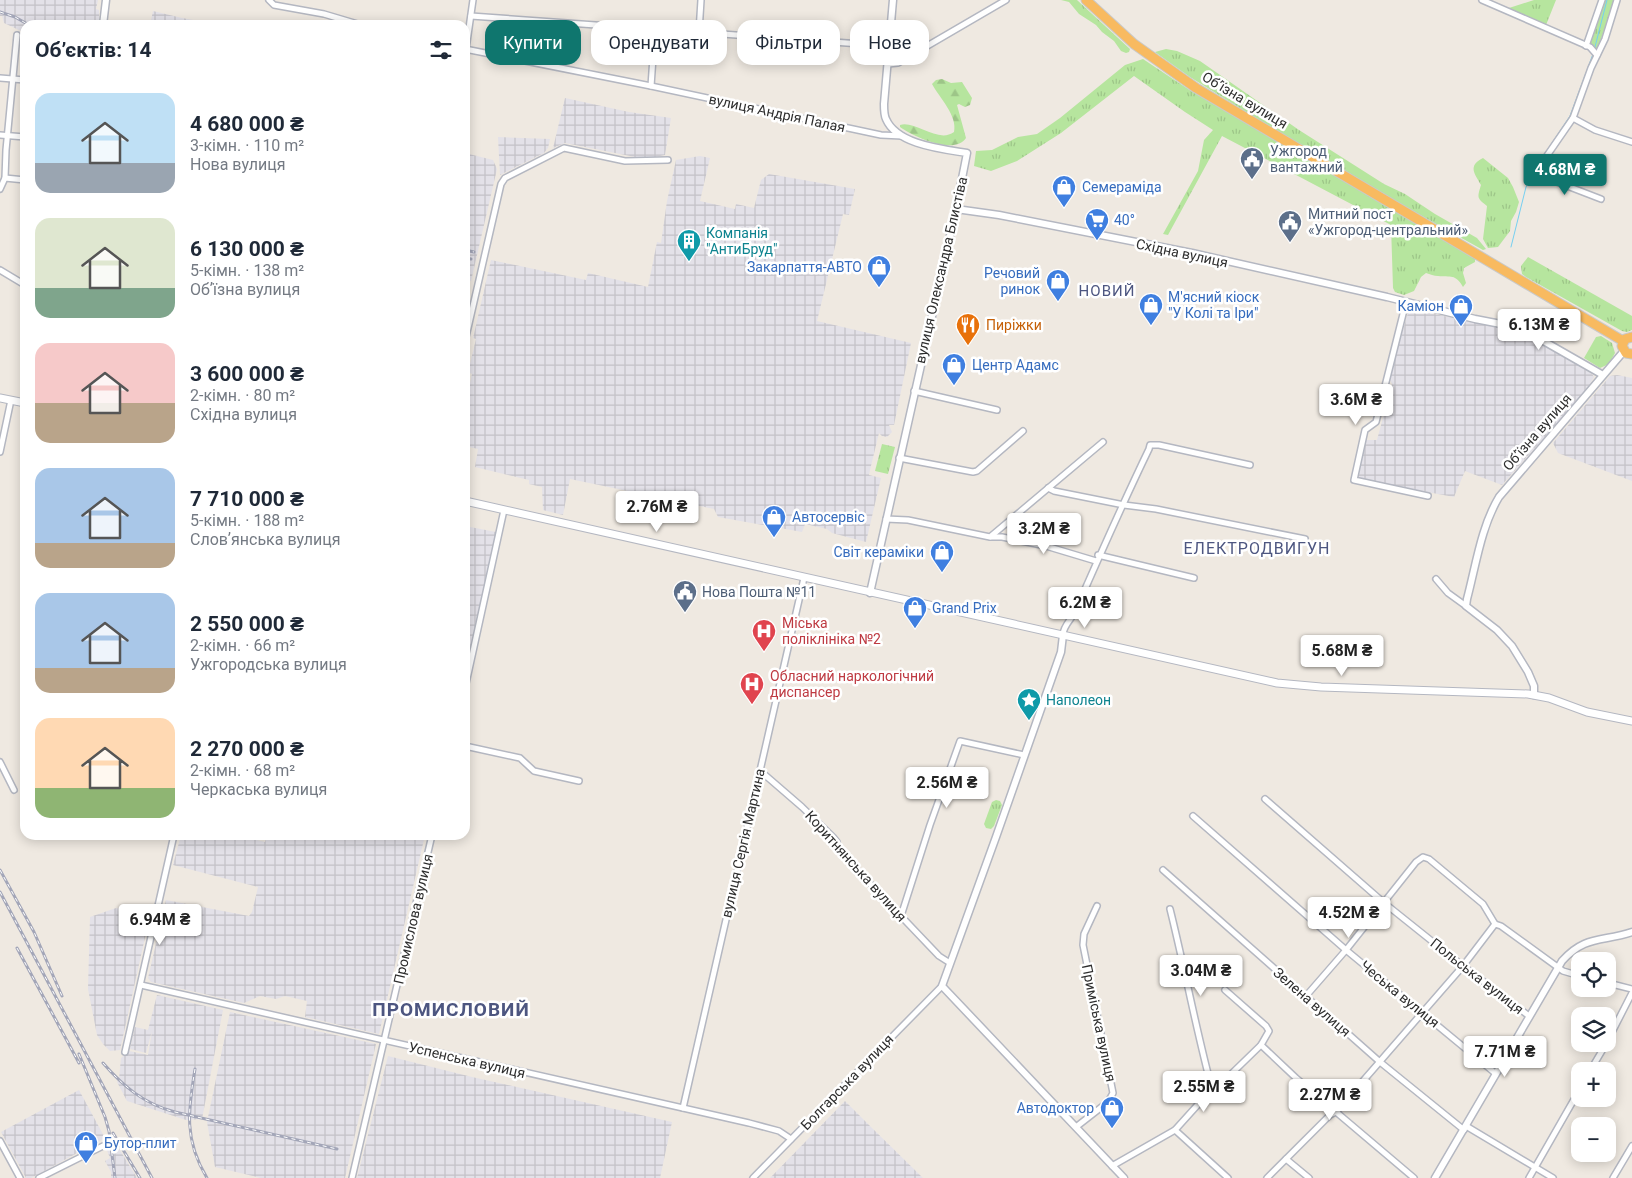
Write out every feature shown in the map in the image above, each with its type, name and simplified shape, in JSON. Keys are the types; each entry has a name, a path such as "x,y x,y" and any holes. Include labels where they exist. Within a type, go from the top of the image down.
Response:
{"highway":[{"name":"Обʼїзна вулиця","path":"1086,0 1134,44 1163,66 1623,341"},
{"path":"1628,352 1622,346 1623,341 1632,337"}],"main road":[{"path":"0,398 20,402"},
{"path":"470,502 1248,677 1294,685 1531,694 1587,712 1632,721"}],"street":[{"path":"104,20 106,0"},
{"path":"268,0 274,5 324,14 344,20"},
{"path":"470,22 474,0"},
{"path":"700,20 701,0"},
{"path":"886,0 894,0"},
{"name":"вулиця Олександра Блистіва","path":"892,20 894,0"},
{"path":"929,45 1006,0"},
{"path":"1482,0 1595,50 1597,55"},
{"path":"1586,46 1602,0"},
{"path":"1601,199 1536,174 1573,118 1605,39 1617,0"},
{"path":"471,16 591,24"},
{"path":"0,189 5,178 17,34"},
{"path":"727,34 850,43"},
{"name":"вулиця Андрія Палая","path":"470,50 651,86 881,136 903,136"},
{"path":"651,86 652,65"},
{"name":"вулиця Олександра Блистіва","path":"870,592 967,153 919,144 903,136 888,123 884,104 888,65"},
{"path":"0,78 20,80"},
{"path":"1573,118 1594,130 1632,142"},
{"path":"0,135 20,137"},
{"path":"470,320 505,178 564,148 626,161 668,160"},
{"path":"5,178 20,180"},
{"name":"Східна вулиця","path":"956,208 1192,254 1506,325 1533,335 1603,375"},
{"path":"0,270 20,282"},
{"path":"1406,302 1376,422 1365,430 1354,480 1428,496"},
{"name":"Обʼїзна вулиця","path":"1466,606 1484,532 1493,507 1506,488 1603,375 1628,352"},
{"path":"914,391 997,410"},
{"path":"0,452 11,400"},
{"path":"899,458 973,472 977,471 1023,431"},
{"path":"990,537 1102,442"},
{"path":"1124,1178 942,986 1062,648 1063,630 1074,615 1097,558 1150,445 1159,445 1250,465"},
{"path":"1048,488 1122,505 1165,511 1305,539"},
{"path":"470,665 504,510"},
{"path":"886,519 908,520 990,537 1002,537 1194,578"},
{"name":"вулиця Сергія Мартина","path":"683,1108 804,578"},
{"path":"1436,579 1448,593 1498,630 1512,646 1534,686 1531,694"},
{"path":"901,916 930,825 960,741 1024,756"},
{"path":"470,747 520,758 534,771 579,781"},
{"path":"0,762 14,790"},
{"name":"Коритнянська вулиця","path":"759,773 765,775 812,816 837,842 838,850 939,956 950,963"},
{"name":"Польська вулиця","path":"1265,799 1383,902 1529,1016"},
{"name":"Чеська вулиця","path":"1193,816 1346,950 1495,1073"},
{"path":"125,1052 173,840"},
{"name":"Промислова вулиця","path":"352,1178 431,840"},
{"path":"1306,996 1346,950 1416,862 1423,857 1426,857 1483,904 1495,924 1501,926 1557,967 1571,974"},
{"name":"Зелена вулиця","path":"1163,870 1380,1062 1465,1128 1553,1178"},
{"name":"Приміська вулиця","path":"1076,1127 1108,1102 1113,1093 1083,945 1084,934 1097,906"},
{"path":"1170,909 1212,1089"},
{"path":"1267,1178 1330,1115 1336,1112 1463,966 1495,924"},
{"path":"1435,1178 1557,967 1570,952 1583,944 1632,932"},
{"name":"Успенська вулиця","path":"140,985 683,1108 780,1131 791,1139"},
{"name":"Болгарська вулиця","path":"753,1178 942,986"},
{"path":"1616,986 1631,991 1616,1023"},
{"path":"1112,1166 1175,1130 1212,1089 1226,1079 1261,1044 1269,1031 1266,1026 1224,990"},
{"path":"1261,1044 1296,1078 1414,1178"},
{"path":"1529,1178 1571,1105"},
{"path":"1175,1130 1228,1178"},
{"path":"0,1141 20,1178"},
{"path":"39,1178 103,1146"},
{"path":"1613,1178 1632,1146"},
{"path":"1286,1159 1309,1178"}],"shaded area":[{"path":"0,0 98,0 96,9 99,10 99,20 20,20 20,31 4,23 2,16 0,16"},
{"path":"153,11 193,20 151,20"},
{"path":"565,98 629,112 671,118 665,155 645,159 565,143 553,148"},
{"path":"498,137 550,139 548,148 544,153 500,175"},
{"path":"470,154 493,160 497,169 471,281"},
{"path":"700,156 710,158 700,201 735,209 736,204 754,208 761,180 769,174 855,189 849,215 843,214 817,321 911,343 894,425 889,425 892,432 887,437 879,433 870,470 869,475 881,478 866,542 805,524 802,532 718,517 714,509 570,479 563,515 543,510 542,487 529,484 529,480 475,467 478,449 470,447 470,383 472,374 470,373 470,364 476,339 473,338 491,260 586,280 588,273 648,287 657,242 661,243 667,201 676,160"},
{"path":"1412,309 1512,331 1526,336 1540,342 1594,377 1575,403 1502,485 1465,471 1454,497 1358,479 1365,440 1377,440 1392,384 1389,378 1408,313"},
{"path":"1617,375 1632,378 1632,481 1558,453 1553,443 1610,376"},
{"path":"470,527 496,532 470,649"},
{"path":"180,840 257,840 265,842 266,840 424,840 379,1034 305,1017 307,1001 285,996 276,999 260,996 244,1003 151,982 148,978 166,900 249,916 252,912 258,887 173,865"},
{"path":"116,908 150,915 120,1050 110,1051 97,1035 88,989 90,917"},
{"path":"157,995 223,1010 202,1119 186,1120 127,1101 117,1082 121,1058 129,1051 148,1055 152,1031 146,1053 130,1049 135,1027 148,1030"},
{"path":"230,1012 376,1044 345,1178 261,1178 215,1167 207,1122"},
{"path":"388,1056 672,1122 660,1178 357,1178"},
{"path":"79,1090 105,1138 31,1178 26,1178 1,1132"},
{"path":"845,1101 872,1128 923,1178 770,1178"},
{"path":"115,1142 137,1178 111,1178 111,1172 105,1161 110,1158 106,1148 107,1145"}],"green space":[{"path":"1061,0 1077,0 1130,49 1129,52 1121,51 1114,41 1096,25 1079,14 1069,2"},
{"path":"1534,0 1556,0 1546,25 1509,8"},
{"path":"1605,0 1615,0 1597,50 1590,44"},
{"path":"1166,49 1177,51 1200,61 1299,130 1384,184 1405,194 1477,238 1486,249 1483,250 1388,197 1277,131 1190,77 1155,52"},
{"path":"1143,59 1191,91 1475,259 1475,262 1464,268 1463,273 1466,283 1463,287 1455,278 1426,273 1421,277 1414,291 1404,295 1395,292 1393,288 1391,225 1222,136 1168,235 1163,234 1198,171 1204,140 1213,130 1134,76 1061,133 1017,161 991,171 974,166 976,151 992,150 1018,137 1037,134 1060,118 1125,65"},
{"path":"942,79 951,83 962,82 972,98 970,105 965,107 957,105 966,138 960,143 953,145 933,143 900,127 900,125 906,124 941,135 948,135 954,132 951,113 932,84 936,80"},
{"path":"1483,158 1508,178 1519,202 1511,221 1510,231 1498,247 1488,248 1483,239 1487,206 1479,197 1481,185 1475,174 1474,167"},
{"path":"1528,257 1632,316 1632,330 1622,331 1526,277 1522,274 1521,266"},
{"path":"1601,336 1612,343 1615,353 1609,364 1600,368 1584,358 1596,337"},
{"path":"882,444 895,447 888,474 875,471"},
{"path":"1000,801 1002,805 994,826 991,829 986,828 984,824 992,802"}],"waterway":[{"path":"1595,47 1607,0"},
{"path":"1548,149 1570,116 1593,54"},
{"path":"1511,247 1526,187 1539,163"}],"railway":[{"path":"0,12 20,20"},
{"path":"470,251 474,252"},
{"path":"0,870 34,932 62,996"},
{"path":"0,892 152,1178"},
{"path":"17,948 79,1063"},
{"path":"79,1054 105,1117 109,1131 115,1178"},
{"path":"103,1063 126,1087 164,1109 337,1149"},
{"path":"195,1069 190,1112 191,1138 194,1151 207,1178"},
{"path":"113,1133 140,1178"}],"place":[{"name":"Ужгород вантажний","path":"1252,180"},
{"name":"Семераміда","path":"1064,208"},
{"name":"40°","path":"1097,241"},
{"name":"Митний пост «Ужгород-центральний»","path":"1290,243"},
{"name":"Компанія \"АнтиБруд\"","path":"689,262"},
{"name":"Закарпаття-АВТО","path":"879,288"},
{"name":"Речовий ринок","path":"1058,302"},
{"name":"М'ясний кіоск \"У Колі та Іри\"","path":"1151,326"},
{"name":"Каміон","path":"1461,327"},
{"name":"Пиріжки","path":"968,346"},
{"name":"Центр Адамс","path":"954,386"},
{"name":"Автосервiс","path":"774,538"},
{"name":"Світ кераміки","path":"942,573"},
{"name":"Нова Пошта №11","path":"685,613"},
{"name":"Grand Prix","path":"915,629"},
{"name":"Міська поліклініка №2","path":"764,652"},
{"name":"Обласний наркологічний диспансер","path":"752,705"},
{"name":"Наполеон","path":"1029,721"},
{"name":"Автодоктор","path":"1112,1129"},
{"name":"Бутор-плит","path":"86,1164"}],"district":[{"name":"НОВИЙ","path":"1107,291"},
{"name":"ЕЛЕКТРОДВИГУН","path":"1257,548"},
{"name":"ПРОМИСЛОВИЙ","path":"451,1009"}]}
